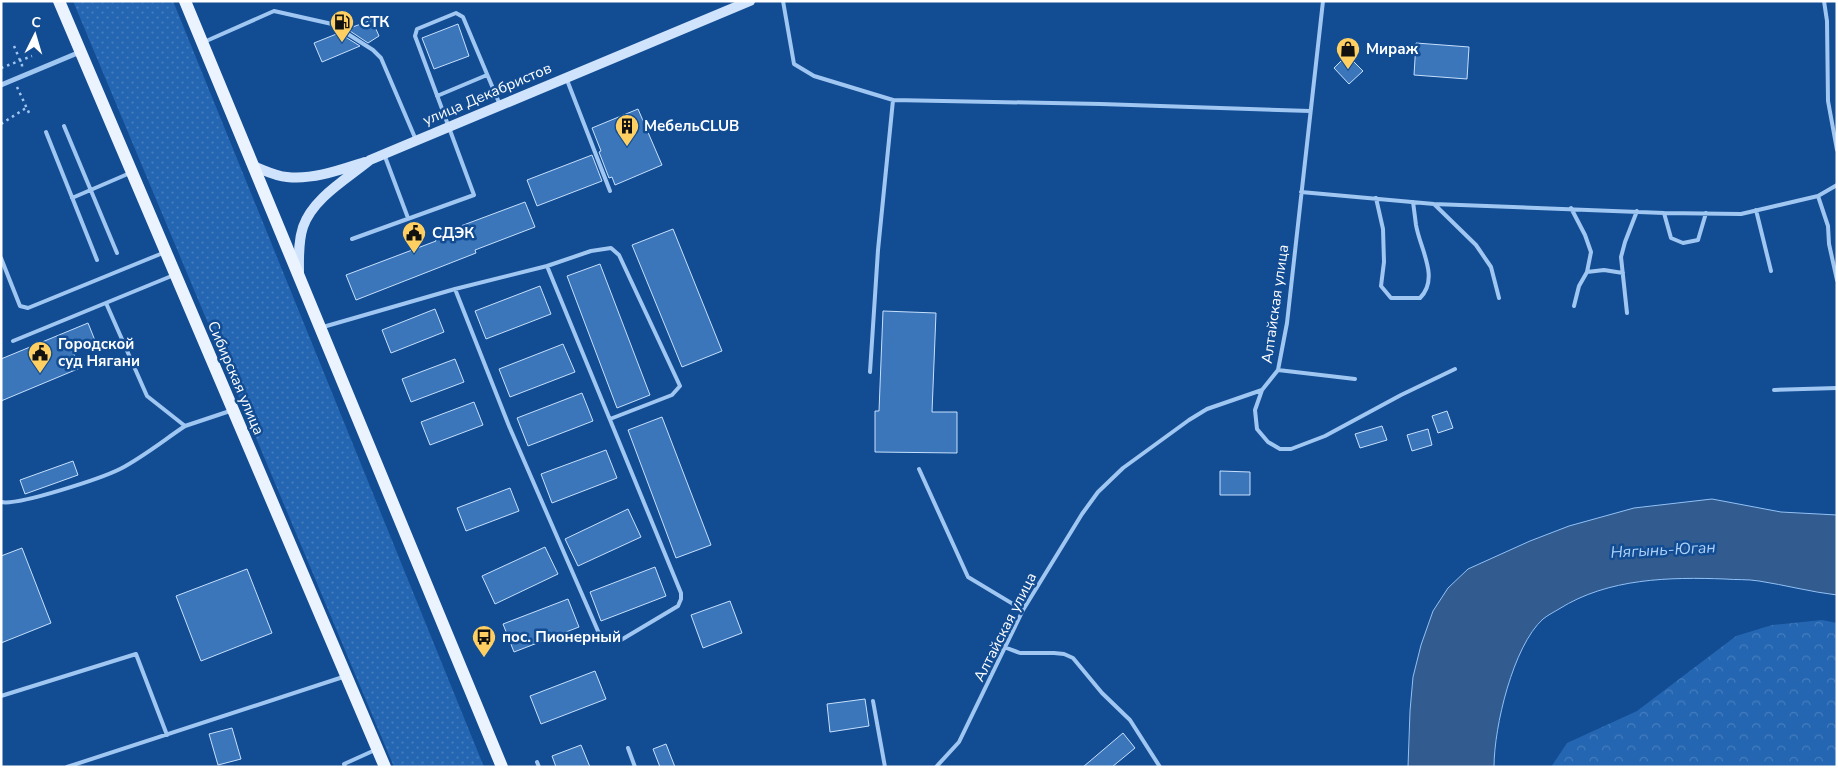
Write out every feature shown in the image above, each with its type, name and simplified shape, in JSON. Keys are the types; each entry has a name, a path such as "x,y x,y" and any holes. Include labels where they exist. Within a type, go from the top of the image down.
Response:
{"main road":[{"name":"Сибирская улица","path":"59,1 384,767"},
{"path":"185,1 502,767"},
{"name":"улица Декабристов","path":"299,275 299,246 303,227 309,214 322,198 370,160 750,1"},
{"path":"254,166 281,176 306,176 330,173 370,160"}],"street":[{"path":"1,85 80,52"}],"lane":[{"path":"783,1 794,64 814,76 893,100 1310,111"},
{"name":"Алтайская улица","path":"936,767 960,742 1023,610 1082,514 1098,492 1123,468 1195,416 1208,409 1262,390 1278,370 1287,322 1323,1"},
{"path":"1824,1 1827,21 1828,101 1837,150"},
{"path":"202,42 274,11 332,24 373,50 381,58 416,140"},
{"path":"352,239 474,195 415,36 417,29 456,13 463,17 500,105"},
{"path":"437,96 487,75"},
{"path":"566,78 610,191"},
{"path":"870,372 878,250 893,100"},
{"path":"64,126 117,253"},
{"path":"46,132 97,260"},
{"path":"384,154 408,218"},
{"path":"72,198 131,173"},
{"path":"1301,192 1434,204 1664,213 1741,214 1818,196 1837,185"},
{"path":"1818,196 1828,226 1829,244 1837,280"},
{"path":"1376,198 1384,229 1384,262 1381,286 1391,298 1420,298 1426,292 1429,272 1416,226 1414,202"},
{"path":"1434,204 1476,245 1491,267 1499,298"},
{"path":"1571,208 1586,235 1591,252 1587,272 1579,286 1574,306"},
{"path":"1756,210 1771,271"},
{"path":"1627,313 1621,257 1636,211"},
{"path":"1664,213 1671,238 1683,243 1698,240 1706,214"},
{"path":"321,327 456,289 547,266 591,251 611,248 619,255 680,386 672,395 610,419"},
{"path":"1,258 20,306 28,308 165,252"},
{"path":"456,289 509,426 601,638 614,642 678,606 681,599 677,583 547,266"},
{"path":"1587,272 1604,270 1623,274"},
{"path":"13,341 174,275"},
{"path":"106,303 147,396 185,426"},
{"path":"1262,390 1255,410 1257,429 1268,442 1280,449 1291,449 1325,436 1401,395 1455,369"},
{"path":"1278,370 1355,379"},
{"path":"1774,390 1837,388"},
{"path":"1,502 8,504 26,500 120,469 185,426 232,410"},
{"path":"920,469 968,577 1023,610"},
{"path":"1004,647 1020,653 1059,653 1073,658 1102,693 1130,720 1160,767"},
{"path":"1,696 136,654 167,735"},
{"path":"67,767 346,677"},
{"path":"873,701 885,767"},
{"path":"628,748 635,767"},
{"path":"345,767 344,764 377,749"}],"path":[{"path":"1,68 32,56"},
{"path":"17,88 30,116"},
{"path":"1,124 26,108"}],"green space":[{"path":"73,1 173,1 484,767 394,767"},
{"path":"1822,620 1837,623 1837,767 1551,767 1567,743 1637,711 1736,636 1772,625"}],"water":[{"name":"Нягынь-Юган","path":"1712,499 1781,512 1837,515 1837,595 1755,580 1683,578 1619,585 1578,599 1543,619 1532,631 1523,648 1507,688 1497,731 1494,767 1408,767 1413,677 1421,645 1433,611 1448,588 1468,569 1569,526 1634,508"}],"building":[{"path":"372,20 379,36 368,43 347,29"},
{"path":"458,24 469,56 434,69 422,38"},
{"path":"339,33 360,46 322,62 314,43"},
{"path":"1416,43 1469,47 1467,79 1414,75"},
{"name":"Мираж","path":"1347,55 1363,71 1349,84 1334,68"},
{"name":"МебельCLUB","path":"638,109 662,165 615,185 612,177 609,178 592,128"},
{"path":"592,155 602,181 537,206 527,180"},
{"path":"525,202 535,227 475,250 476,253 356,300 346,275 436,241 434,236"},
{"path":"673,229 722,351 682,367 632,245"},
{"path":"600,264 650,395 617,408 567,276"},
{"path":"540,286 551,314 486,339 475,311"},
{"path":"435,309 444,332 391,353 382,330"},
{"path":"883,311 936,313 932,412 957,412 957,453 875,452 875,411 879,411"},
{"path":"88,323 96,343 73,352 80,368 1,401 1,359"},
{"path":"563,344 575,372 510,397 499,369"},
{"path":"455,359 464,382 411,402 402,379"},
{"path":"582,393 593,421 528,446 517,418"},
{"path":"474,402 483,425 430,445 421,422"},
{"path":"1447,411 1453,428 1438,433 1432,416"},
{"path":"662,417 711,545 676,558 628,430"},
{"path":"1382,426 1387,440 1360,448 1355,434"},
{"path":"1428,429 1432,445 1412,451 1407,435"},
{"path":"606,450 617,478 552,503 541,474"},
{"path":"73,461 78,475 25,494 20,480"},
{"path":"1220,471 1250,472 1250,495 1220,495"},
{"path":"510,488 519,511 466,531 457,508"},
{"path":"628,509 641,537 578,566 565,539"},
{"path":"545,547 558,574 495,604 482,576"},
{"path":"22,548 51,623 1,643 1,556"},
{"path":"655,567 666,596 601,621 590,592"},
{"path":"247,569 272,633 201,661 176,596"},
{"path":"568,599 579,627 514,652 503,624"},
{"path":"730,601 742,633 703,648 691,615"},
{"path":"595,671 606,699 541,724 530,696"},
{"path":"865,699 869,726 830,732 827,704"},
{"path":"232,728 241,759 218,765 209,734"},
{"path":"1123,733 1135,748 1112,767 1083,767"},
{"path":"666,744 675,767 660,767 653,749"},
{"path":"581,745 590,767 556,767 552,756"}],"place":[{"name":"СТК","path":"342,43"},
{"name":"Мираж","path":"1348,70"},
{"name":"МебельCLUB","path":"627,147"},
{"name":"СДЭК","path":"414,254"},
{"name":"Городской суд Нягани","path":"40,374"},
{"name":"пос. Пионерный","path":"484,658"}]}
